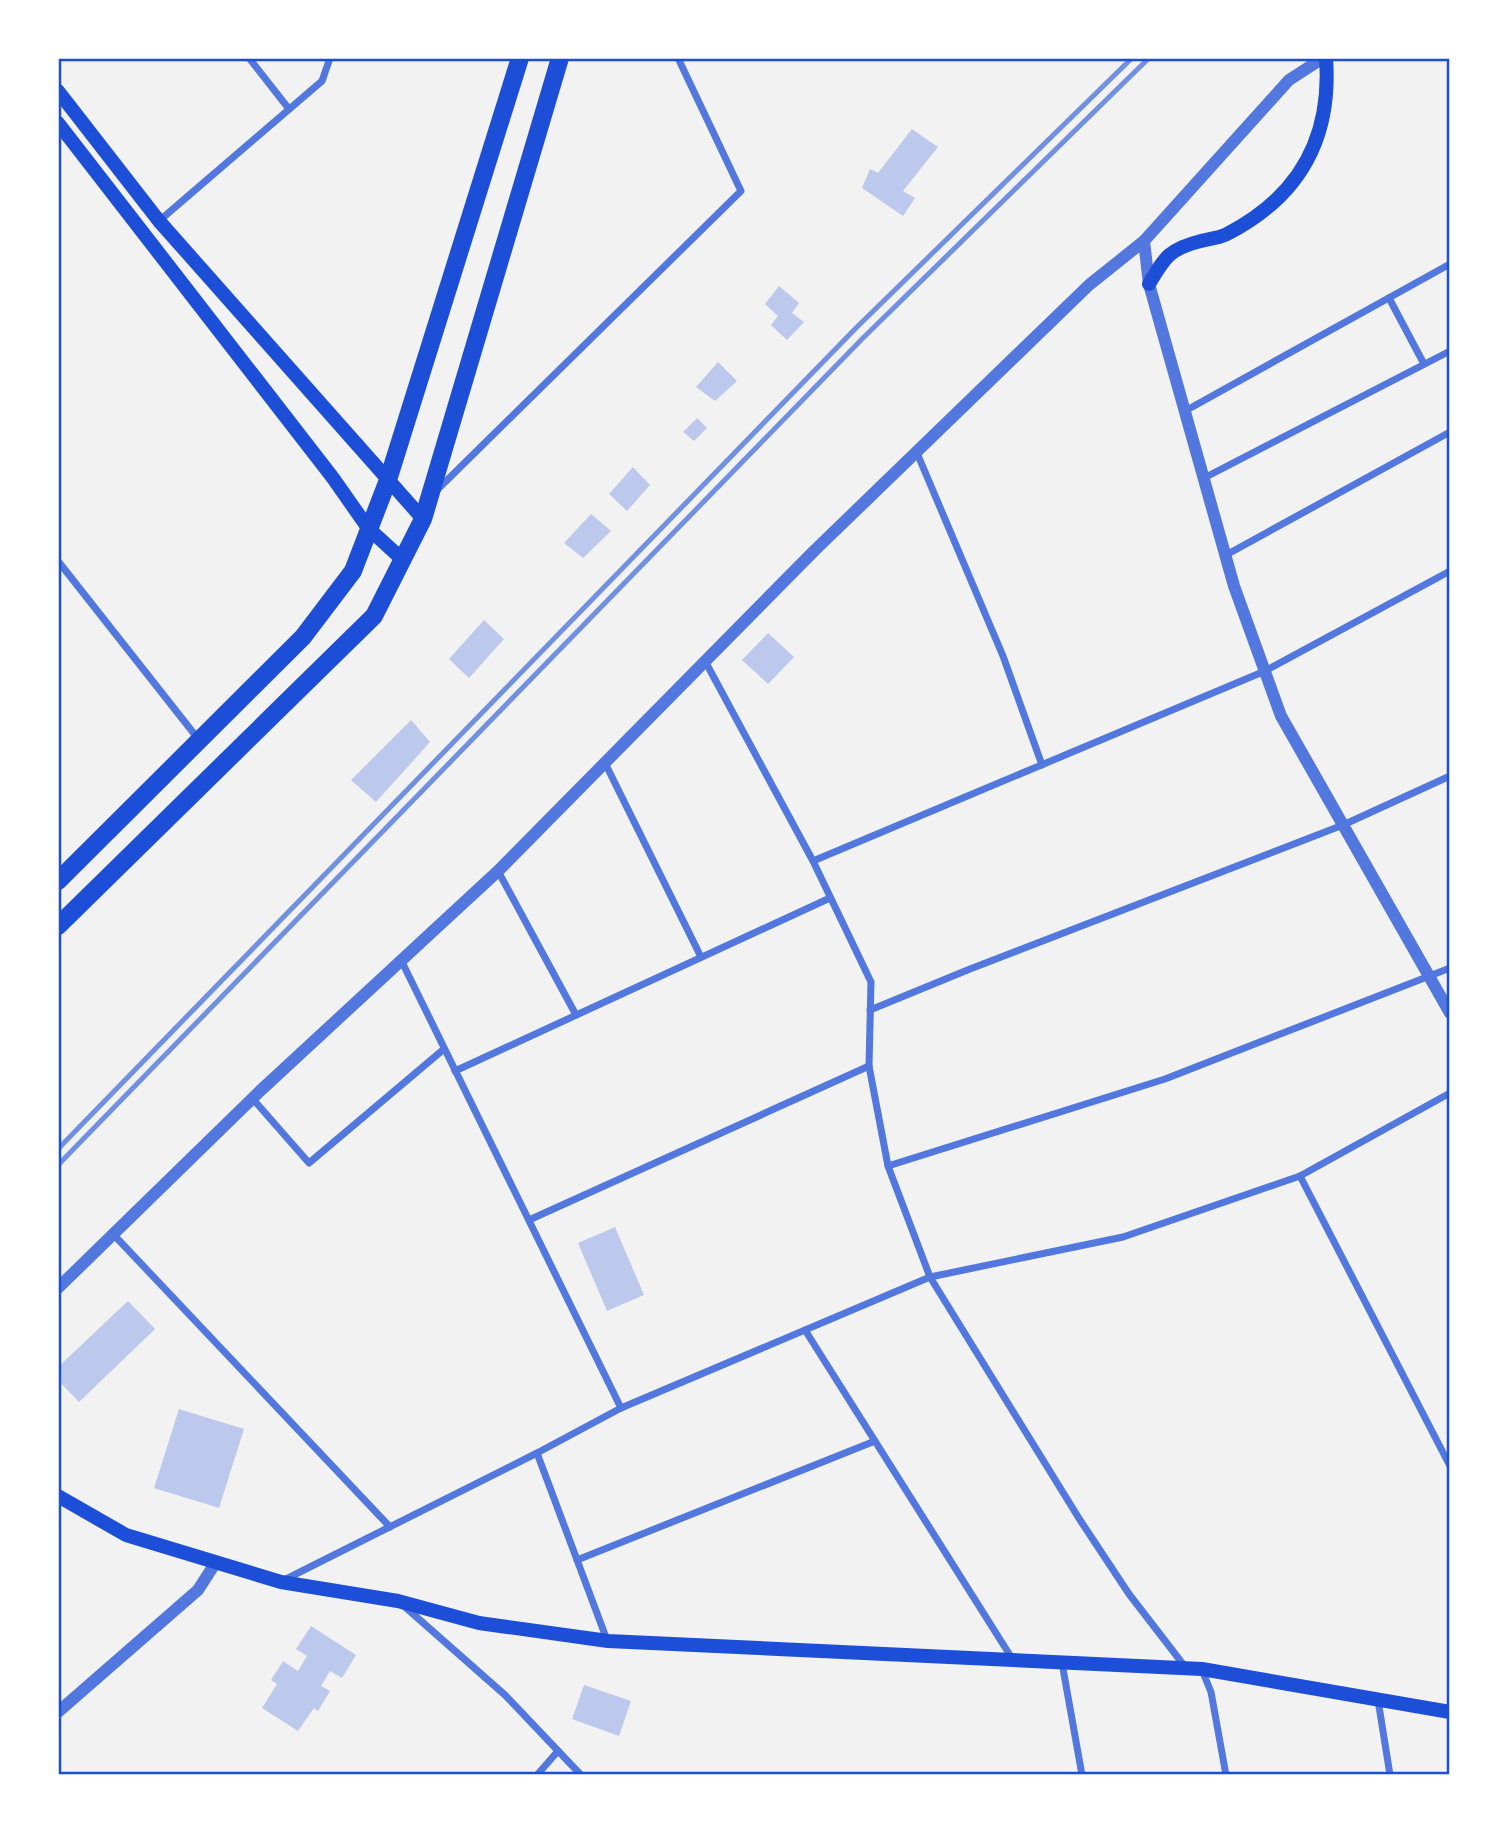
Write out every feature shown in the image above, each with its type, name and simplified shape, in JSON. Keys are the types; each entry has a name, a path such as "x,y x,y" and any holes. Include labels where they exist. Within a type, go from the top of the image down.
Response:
{"highway":[{"path":"58,881 303,637 353,571 388,480 520,58"},
{"path":"58,926 374,617 423,519 560,58"}],"main road":[{"path":"1149,284 1165,257 1185,245 1225,235 1277,202 1312,154 1326,108 1325,58"},
{"path":"58,91 159,221 423,519"},
{"path":"58,123 325,467 368,528 403,560"},
{"path":"58,1496 126,1535 281,1582 398,1601 479,1623 608,1641 1202,1670 1450,1712"}],"street":[{"path":"249,58 289,109"},
{"path":"159,221 321,81 330,58"},
{"path":"429,498 741,191 678,58"},
{"path":"58,1288 252,1098 498,871 814,551 1089,285 1144,241 1289,80 1325,58"},
{"path":"1144,241 1149,284 1226,555 1281,716 1450,1013"},
{"path":"1185,411 1450,264"},
{"path":"1390,298 1424,364"},
{"path":"1204,478 1450,351"},
{"path":"1226,555 1450,432"},
{"path":"917,453 1003,656 1042,765"},
{"path":"58,561 199,740"},
{"path":"813,861 1265,671 1450,571"},
{"path":"705,661 813,861 871,982 869,1066 888,1166 930,1277 1080,1520 1129,1594 1186,1669"},
{"path":"604,761 701,957"},
{"path":"870,1010 1343,825 1450,776"},
{"path":"498,871 576,1015"},
{"path":"455,1071 830,898"},
{"path":"401,960 621,1408"},
{"path":"888,1166 1165,1079 1450,968"},
{"path":"252,1098 309,1163 444,1049"},
{"path":"528,1220 869,1066"},
{"path":"281,1582 621,1408 930,1277 1123,1237 1300,1176 1450,1093"},
{"path":"1300,1176 1450,1466"},
{"path":"113,1234 390,1527"},
{"path":"805,1330 1014,1660"},
{"path":"577,1560 875,1441"},
{"path":"537,1453 608,1641"},
{"path":"58,1712 198,1590 216,1562"},
{"path":"398,1601 505,1695 581,1775"},
{"path":"1062,1663 1082,1775"},
{"path":"1202,1670 1211,1692 1226,1775"},
{"path":"1378,1700 1390,1775"},
{"path":"537,1775 558,1751"}],"building":[{"path":"912,129 938,147 903,191 915,198 903,216 862,188 870,169 878,173"},
{"path":"779,286 799,303 792,313 804,322 787,340 771,325 778,316 765,304"},
{"path":"718,362 737,381 715,401 696,387"},
{"path":"697,418 707,428 694,441 683,432"},
{"path":"633,467 650,485 627,511 609,494"},
{"path":"591,514 611,531 583,558 564,543"},
{"path":"484,620 504,639 469,678 449,659"},
{"path":"768,633 794,657 768,684 742,660"},
{"path":"411,720 430,742 376,802 351,780"},
{"path":"615,1227 644,1295 607,1311 578,1243"},
{"path":"128,1301 155,1329 79,1402 58,1380 58,1367"},
{"path":"179,1409 244,1429 219,1508 154,1488"},
{"path":"311,1626 356,1655 342,1678 330,1671 321,1686 330,1691 318,1711 314,1708 298,1731 262,1708 277,1684 271,1680 283,1661 298,1671 307,1656 296,1649"},
{"path":"584,1685 631,1701 619,1736 572,1719"}],"railway":[{"path":"58,1149 856,328 1132,58"},
{"path":"58,1165 863,338 1149,58"}]}
